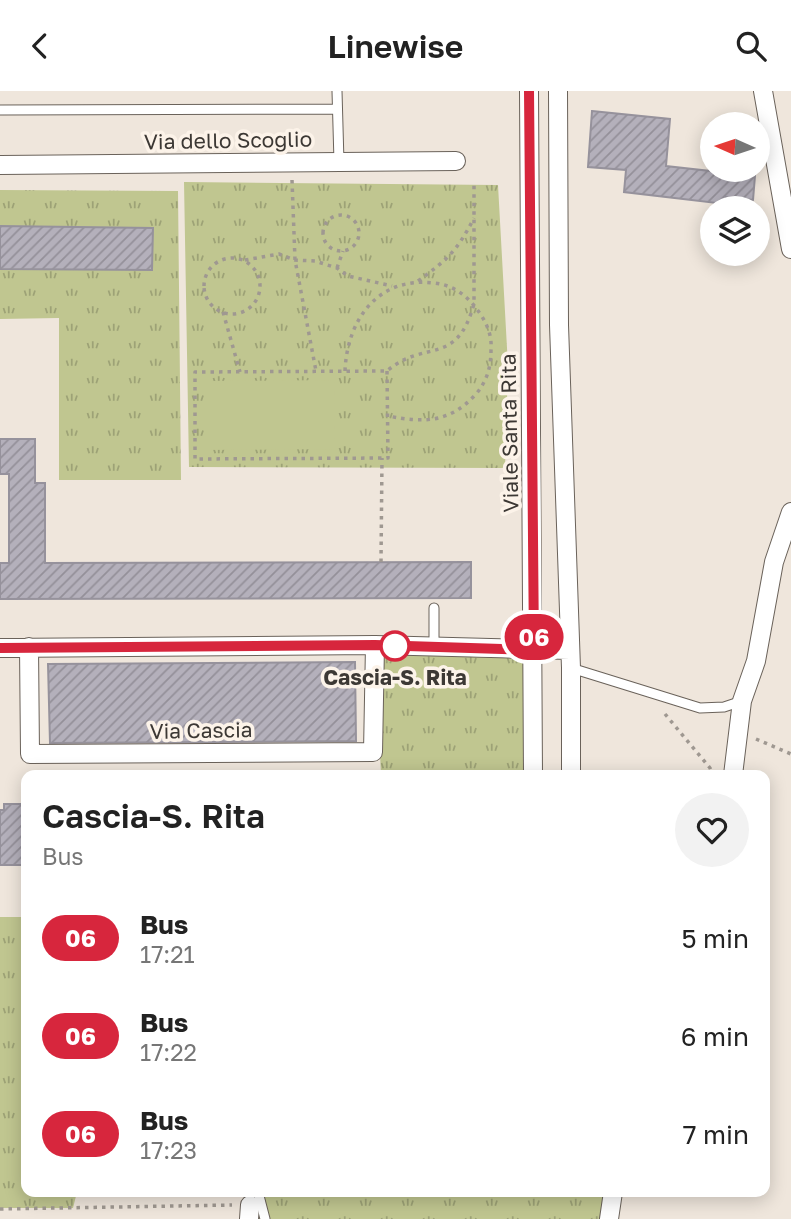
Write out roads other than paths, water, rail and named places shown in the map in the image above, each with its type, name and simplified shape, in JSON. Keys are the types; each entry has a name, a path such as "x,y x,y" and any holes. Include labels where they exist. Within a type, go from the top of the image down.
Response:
{"street":[{"name":"Viale Santa Rita","path":"529,91 533,770"},
{"path":"558,91 560,329 571,669 571,770"},
{"path":"763,91 791,249"},
{"name":"Via dello Scoglio","path":"0,165 456,161"},
{"path":"531,328 560,329"},
{"path":"734,770 742,701 756,661 774,562 791,512"},
{"path":"0,648 375,645 570,650"},
{"name":"Via Cascia","path":"29,647 30,754 136,754 373,752 375,645"},
{"path":"609,1219 612,1197"}],"lane":[{"path":"337,91 339,162"},
{"path":"0,110 337,109"},
{"path":"434,608 434,647"},
{"path":"571,669 701,708 724,707 742,701"},
{"path":"253,1202 265,1219"}],"place":[{"name":"Cascia-S. Rita","path":"395,646"}]}
